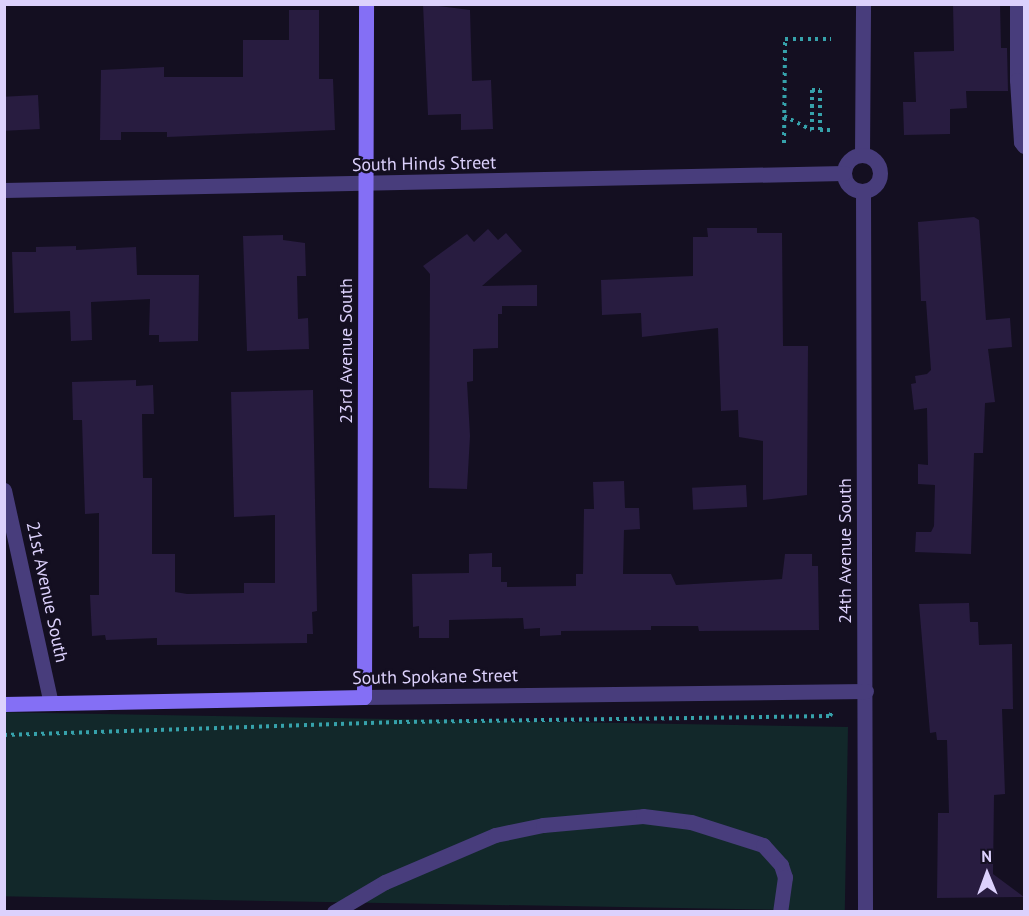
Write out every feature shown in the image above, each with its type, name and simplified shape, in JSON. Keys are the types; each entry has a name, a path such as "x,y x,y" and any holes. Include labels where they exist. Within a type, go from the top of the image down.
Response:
{"street":[{"name":"23rd Avenue South","path":"364,697 366,4"},
{"path":"862,155 863,4"},
{"path":"1017,4 1017,80 1021,142 1024,146"},
{"path":"862,155 877,163 880,175 874,186 863,191 849,186 844,172 849,160 862,155"},
{"name":"South Hinds Street","path":"4,189 366,185 844,172"},
{"name":"24th Avenue South","path":"863,191 865,912"},
{"name":"21st Avenue South","path":"4,490 51,703"},
{"name":"South Spokane Street","path":"4,704 866,691"},
{"path":"334,912 385,882 495,835 543,825 643,816 691,822 763,845 781,865 785,877 780,912"}],"path":[{"path":"784,144 785,39 831,39"},
{"path":"784,116 812,130 812,90 820,90 820,130 831,130"},
{"path":"4,735 830,716 834,709"},
{"path":"316,718 317,727"}],"green space":[{"path":"4,712 848,727 845,911 4,896"}],"building":[{"path":"423,4 470,10 472,81 491,80 493,129 461,130 461,114 428,115"},
{"path":"953,4 1000,4 1001,48 1007,48 1008,91 966,91 967,108 950,109 950,134 904,135 903,102 916,102 914,52 954,51"},
{"path":"289,10 319,10 319,79 333,79 335,130 167,137 167,132 121,132 121,140 100,140 101,70 164,67 164,77 243,77 243,40 289,40"},
{"path":"38,95 40,129 6,131 4,97"},
{"path":"974,217 979,220 986,320 1010,318 1012,347 988,349 995,402 985,403 983,453 974,453 971,554 915,552 916,532 931,532 934,526 935,485 918,484 918,464 928,465 927,408 914,410 911,384 916,383 915,376 927,374 931,370 926,301 921,301 918,222"},
{"path":"707,228 757,228 757,233 782,233 783,346 808,346 807,495 763,500 763,441 739,437 738,410 721,411 718,328 642,337 641,313 602,315 601,280 693,276 693,237 708,237"},
{"path":"488,229 498,240 506,233 522,251 482,286 537,285 537,306 502,306 502,314 498,314 498,348 473,349 473,381 467,382 470,436 467,489 429,488 430,274 423,266 467,234 474,242"},
{"path":"283,235 283,240 305,243 306,276 297,276 298,319 308,318 309,349 247,351 243,236"},
{"path":"76,246 76,250 136,247 137,275 199,275 198,341 159,342 159,335 149,335 150,299 91,302 92,340 71,341 70,311 14,313 12,252 36,252 36,247"},
{"path":"136,380 136,386 153,385 154,414 142,414 143,478 152,478 152,554 175,554 175,592 187,594 244,593 244,583 275,583 275,515 234,517 231,392 313,390 317,611 312,612 313,634 307,634 307,643 157,645 157,638 106,640 105,635 92,636 90,595 99,595 99,513 85,514 82,420 73,420 72,382"},
{"path":"624,481 625,508 639,508 640,529 624,530 623,574 671,574 676,585 782,579 785,554 812,554 812,566 818,566 819,630 699,631 698,626 651,626 651,630 561,631 561,635 540,636 540,628 524,629 523,618 449,620 449,638 419,638 419,626 413,627 412,574 469,573 469,554 492,553 492,567 501,567 501,582 507,582 507,587 576,586 576,574 583,574 584,509 594,509 593,482"},
{"path":"746,485 747,507 693,510 692,488"},
{"path":"969,603 970,622 978,622 979,645 1012,644 1013,709 1002,709 1005,794 994,795 993,874 1024,897 937,898 938,813 949,813 947,740 937,740 936,732 930,733 919,604"}]}
